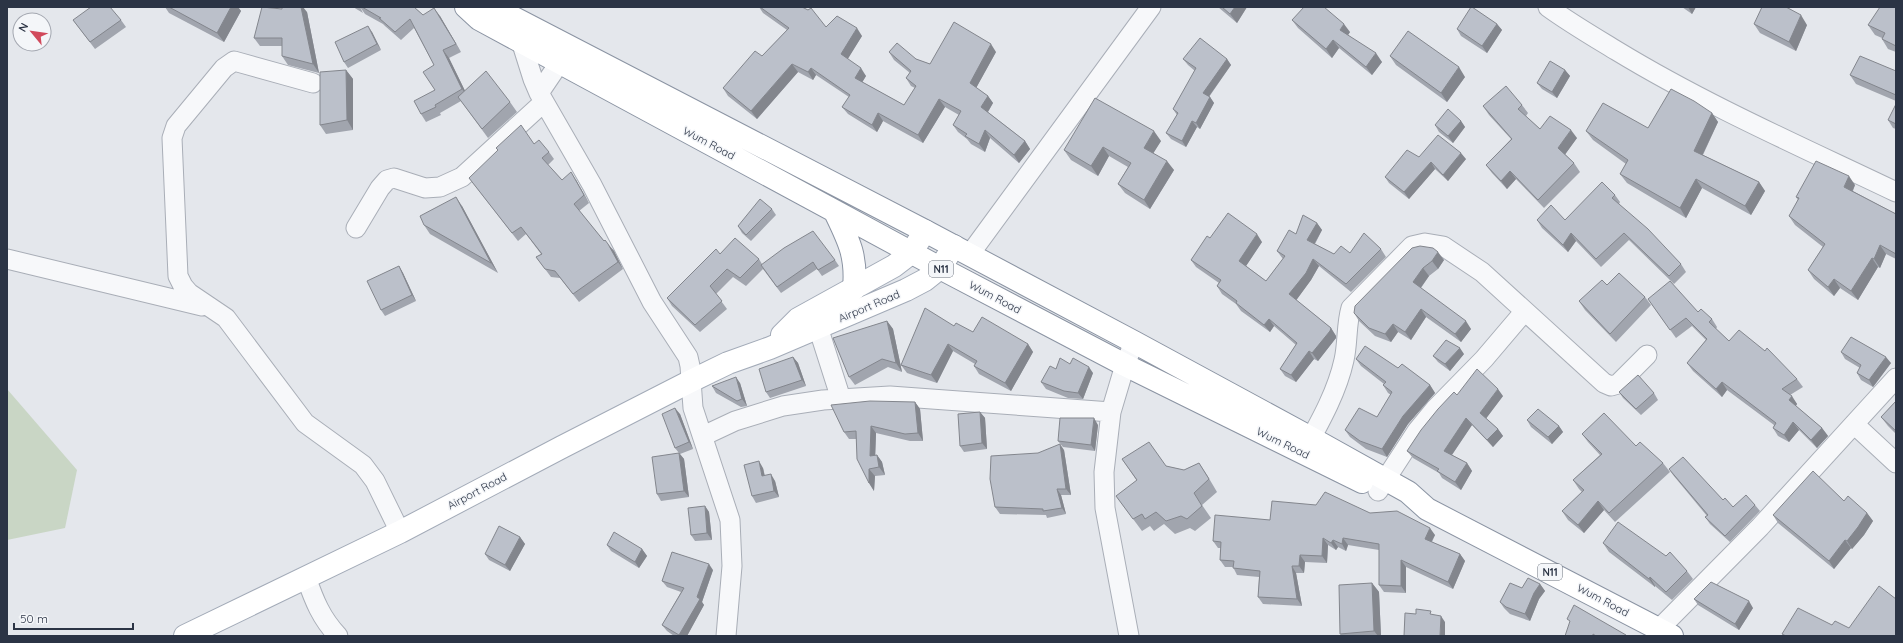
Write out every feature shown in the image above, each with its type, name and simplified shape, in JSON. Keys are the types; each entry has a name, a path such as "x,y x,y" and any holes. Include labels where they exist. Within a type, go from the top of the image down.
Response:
{"main road":[{"name":"Wum Road","path":"466,7 479,19 911,253 1125,365 1307,445"},
{"name":"Wum Road","path":"493,7 925,230 1134,342 1307,445 1382,485 1408,492 1428,509 1665,633"},
{"path":"835,212 852,250 856,269 854,289"},
{"name":"Airport Road","path":"770,348 798,319 894,266 911,253 925,230"},
{"name":"Airport Road","path":"185,636 400,532 562,447 728,363 770,348 906,290 925,280 962,250"}],"street":[{"path":"962,250 1151,7"},
{"path":"1560,11 1649,70 1729,112 1896,192"},
{"path":"521,41 533,79 542,98 592,185 652,302 688,357 693,408 730,520 732,566 726,636"},
{"path":"313,83 234,60 224,68 176,126 173,132 178,276 183,286 189,292 226,318 305,423 363,465 375,481 400,532"},
{"path":"356,228 380,188 387,180 394,178 425,188 440,187 462,177 542,98 560,62"},
{"path":"1307,445 1341,375 1351,308 1412,246 1425,243 1443,246 1482,272 1524,312 1604,383 1611,386 1618,384 1647,355"},
{"path":"7,259 215,310"},
{"path":"1382,485 1417,431 1435,409 1484,359 1524,312"},
{"path":"818,327 841,399"},
{"path":"1129,636 1104,508 1104,472 1111,412 1125,365 1134,342"},
{"path":"1665,633 1896,378"},
{"path":"703,436 735,421 783,406 841,399 890,396 1111,412"},
{"path":"1854,424 1896,464"},
{"path":"306,577 316,607 326,623 338,636"}],"green space":[{"path":"7,389 77,470 65,528 7,540"}],"building":[{"path":"91,7 110,7 121,20 90,42 73,20"},
{"path":"169,7 231,7 217,33"},
{"path":"262,7 282,9 282,7 301,7 313,64 282,56 282,38 254,38"},
{"path":"362,7 414,7 423,15 434,8 456,44 443,50 462,89 435,105 436,107 421,114 414,101 435,90 423,72 434,65 410,19 395,32 379,18 381,18"},
{"path":"760,7 802,7 808,10 811,8 826,27 837,16 857,28 841,54 861,68 855,78 904,105 916,86 906,78 911,71 889,52 897,43 916,59 930,64 954,22 991,44 970,83 988,96 981,107 1025,141 1014,155 985,130 979,144 965,136 967,134 953,125 961,111 939,99 918,135 878,113 872,125 842,107 850,95 811,68 808,72 792,64 751,111 723,88 755,51 762,56 789,28"},
{"path":"1222,7 1235,7 1230,14"},
{"path":"1304,7 1324,7 1344,24 1340,30 1376,53 1366,67 1333,40 1326,49 1292,20"},
{"path":"1471,7 1497,24 1482,46 1457,29"},
{"path":"1762,7 1786,7 1801,15 1789,42 1754,24"},
{"path":"1880,7 1896,7 1896,46 1882,39 1885,33 1868,25"},
{"path":"368,26 377,44 344,62 335,42"},
{"path":"1408,31 1459,67 1441,93 1390,56"},
{"path":"1200,38 1227,59 1203,93 1210,97 1196,123 1192,121 1182,141 1166,133 1178,113 1173,109 1196,68 1183,59"},
{"path":"1860,56 1896,71 1896,95 1850,75"},
{"path":"1550,61 1565,70 1552,92 1537,83"},
{"path":"346,70 347,120 320,125 320,72"},
{"path":"486,71 510,102 482,129 458,97"},
{"path":"1506,86 1522,105 1518,109 1540,129 1550,116 1571,130 1558,148 1574,163 1538,200 1510,171 1501,181 1486,165 1512,139 1483,106"},
{"path":"1671,89 1694,101 1712,113 1694,151 1759,182 1745,206 1696,179 1680,208 1620,174 1628,160 1586,131 1603,103 1648,128"},
{"path":"1095,98 1154,131 1144,148 1167,161 1144,200 1118,184 1131,163 1103,147 1091,166 1064,150"},
{"path":"1896,104 1896,124 1888,120"},
{"path":"1448,109 1461,121 1448,136 1435,125"},
{"path":"521,125 534,144 539,140 549,152 542,158 562,180 571,172 584,195 574,204 604,241 605,240 618,262 573,294 555,271 545,269 536,257 542,254 521,227 512,233 469,178 498,150 496,148"},
{"path":"1438,135 1461,153 1443,175 1431,162 1404,192 1385,177 1407,150 1419,157"},
{"path":"1816,161 1849,176 1844,187 1896,214 1896,254 1880,245 1874,259 1872,258 1851,291 1834,279 1828,287 1808,270 1825,244 1789,216 1799,198 1796,197"},
{"path":"1602,182 1615,195 1612,198 1648,229 1681,264 1669,276 1624,233 1596,259 1571,233 1563,245 1537,220 1551,205 1565,220"},
{"path":"456,197 491,263 424,225 420,216"},
{"path":"760,199 772,209 746,235 738,226"},
{"path":"1228,213 1257,234 1239,261 1266,281 1285,256 1277,251 1289,230 1296,234 1303,215 1317,223 1307,240 1334,254 1341,246 1350,253 1364,233 1381,249 1346,284 1313,259 1306,273 1289,294 1331,328 1312,353 1309,351 1291,375 1280,369 1297,343 1269,319 1264,325 1236,303 1237,301 1217,286 1221,280 1191,260 1207,236 1210,238"},
{"path":"813,231 835,260 818,270 813,262 777,287 761,265 784,248"},
{"path":"735,238 759,259 740,278 727,269 710,286 722,301 695,325 667,298 716,249 720,254"},
{"path":"1420,246 1433,248 1438,252 1432,261 1423,268 1413,282 1466,321 1455,334 1421,309 1405,332 1393,324 1385,334 1369,328 1354,313 1355,306 1412,248"},
{"path":"399,266 412,295 381,310 367,281"},
{"path":"1619,273 1645,297 1610,334 1579,301 1602,280 1607,285"},
{"path":"1670,281 1698,312 1701,309 1712,319 1709,322 1729,341 1739,330 1765,351 1767,348 1797,379 1782,389 1792,396 1789,400 1822,428 1811,440 1793,422 1784,435 1773,428 1776,423 1722,382 1716,389 1687,363 1707,339 1686,318 1670,330 1648,299"},
{"path":"925,308 954,326 956,323 973,332 982,317 1028,344 1005,383 974,366 977,361 948,344 931,375 901,365"},
{"path":"887,321 896,363 882,359 849,377 833,338"},
{"path":"1851,337 1886,357 1869,380 1857,373 1861,365 1841,352"},
{"path":"1446,340 1460,348 1445,364 1433,356"},
{"path":"1365,346 1398,368 1402,364 1430,385 1403,416 1382,449 1360,441 1345,430 1359,408 1377,417 1392,392 1383,385 1386,382 1356,359"},
{"path":"793,357 802,380 766,392 759,369"},
{"path":"1060,358 1070,364 1073,358 1089,367 1078,393 1064,391 1041,382 1050,366 1056,369"},
{"path":"1477,369 1498,389 1480,413 1498,429 1487,440 1466,418 1444,451 1467,463 1455,482 1437,471 1439,469 1407,451 1421,430 1438,409 1454,392 1457,395"},
{"path":"1638,375 1654,393 1636,409 1619,392"},
{"path":"736,377 742,399 737,401 712,386"},
{"path":"870,401 915,402 918,433 905,434 871,426 870,456 877,455 879,467 869,469 869,483 857,459 856,431 844,432 831,405"},
{"path":"1896,401 1896,431 1881,417"},
{"path":"675,408 689,442 675,448 662,414"},
{"path":"1538,409 1559,426 1548,437 1527,420"},
{"path":"980,412 982,443 960,446 958,414"},
{"path":"1604,413 1636,446 1640,442 1663,463 1609,513 1598,501 1578,525 1562,511 1584,490 1573,480 1602,454 1582,434"},
{"path":"1060,418 1094,418 1091,445 1058,441"},
{"path":"1149,442 1166,466 1184,470 1199,463 1209,479 1194,493 1202,506 1187,519 1181,516 1166,521 1156,512 1145,519 1142,514 1133,519 1116,496 1137,480 1122,459"},
{"path":"1060,444 1066,489 1057,489 1062,508 1043,511 1043,509 995,507 990,479 991,456 1038,453"},
{"path":"679,453 684,491 657,494 652,457"},
{"path":"1683,457 1723,500 1725,498 1733,507 1746,495 1755,505 1725,536 1705,517 1708,515 1669,469"},
{"path":"759,461 762,476 771,474 774,491 752,496 744,465"},
{"path":"1813,471 1844,501 1848,496 1867,513 1847,541 1845,540 1829,561 1773,515"},
{"path":"1325,492 1370,513 1397,511 1430,528 1425,539 1460,554 1448,582 1401,560 1401,586 1379,585 1379,544 1343,538 1342,544 1333,540 1331,543 1323,538 1322,556 1300,555 1299,566 1292,566 1297,599 1258,597 1260,571 1233,568 1234,561 1220,560 1221,542 1213,541 1215,515 1270,520 1272,501 1316,505"},
{"path":"705,506 707,533 691,535 688,508"},
{"path":"1618,522 1666,556 1670,552 1687,571 1666,592 1650,577 1649,579 1603,543"},
{"path":"499,526 520,537 505,565 485,554"},
{"path":"614,532 642,549 635,562 607,545"},
{"path":"672,552 709,564 697,597 700,599 679,635 662,625 684,588 662,581"},
{"path":"1528,578 1540,584 1534,593 1525,614 1506,607 1500,602 1510,583 1522,588"},
{"path":"1711,582 1749,601 1735,624 1694,599"},
{"path":"1372,583 1374,631 1340,634 1339,585"},
{"path":"1879,586 1896,599 1896,636 1786,636 1782,634 1798,608 1832,625 1835,621 1849,628"},
{"path":"1574,605 1626,636 1596,636 1593,634 1593,636 1565,636 1570,621 1567,619"},
{"path":"1416,609 1431,611 1430,614 1441,616 1440,636 1404,636 1405,613 1416,614"}]}
